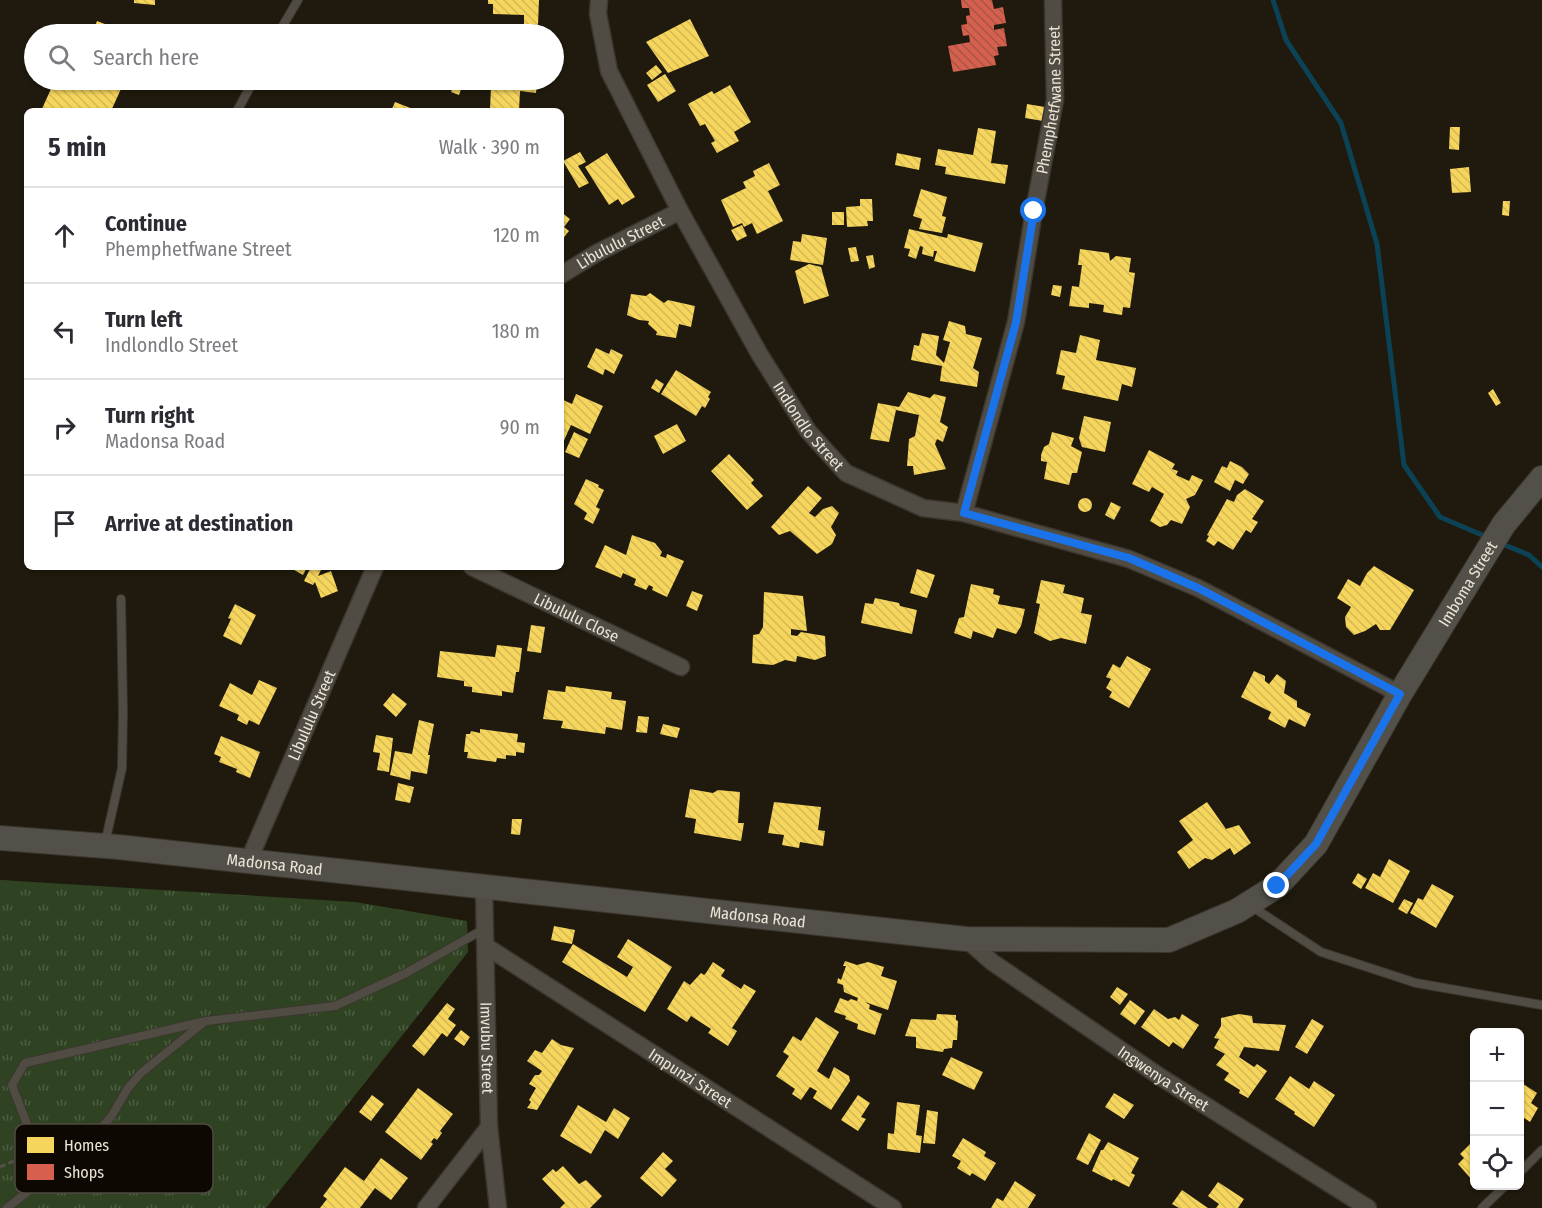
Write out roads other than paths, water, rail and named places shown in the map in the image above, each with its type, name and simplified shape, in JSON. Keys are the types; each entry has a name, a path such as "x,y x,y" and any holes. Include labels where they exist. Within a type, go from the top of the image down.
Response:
{"street":[{"name":"Indlondlo Street","path":"599,0 598,14 609,71 680,211 760,355 808,431 846,473 923,508 964,513 1129,558 1198,588 1400,694"},
{"name":"Phemphetfwane Street","path":"964,513 1016,322 1055,100 1053,0"},
{"name":"Libululu Street","path":"564,274 596,254 680,211"},
{"name":"Imboma Street","path":"1400,694 1504,524 1542,478"},
{"name":"Libululu Street","path":"248,862 374,570"},
{"name":"Libululu Close","path":"478,570 681,667"},
{"name":"Madonsa Road","path":"0,838 105,846 966,939 1169,940 1237,911 1277,886 1316,844 1400,694"},
{"name":"Imvubu Street","path":"484,888 489,1127 498,1208"},
{"name":"Ingwenya Street","path":"966,939 992,962 1162,1078 1368,1208"},
{"name":"Impunzi Street","path":"487,947 893,1208"},
{"path":"426,1208 489,1127"}],"lane":[{"path":"284,24 298,0"},
{"path":"239,108 249,90"},
{"path":"105,846 122,768 121,599"},
{"path":"1248,904 1321,952 1416,982 1542,1005"},
{"path":"27,1124 12,1085 25,1063 206,1020 334,1006 406,973 486,928"},
{"path":"105,1124 111,1118 128,1088 141,1073 206,1020"},
{"path":"1524,1168 1542,1150"},
{"path":"1482,1208 1500,1190"},
{"path":"7,1208 26,1193"}],"waterway":[{"path":"1273,0 1286,40 1341,123 1377,244 1404,465 1440,517 1489,538"},
{"path":"1500,543 1529,555 1542,567"}]}
